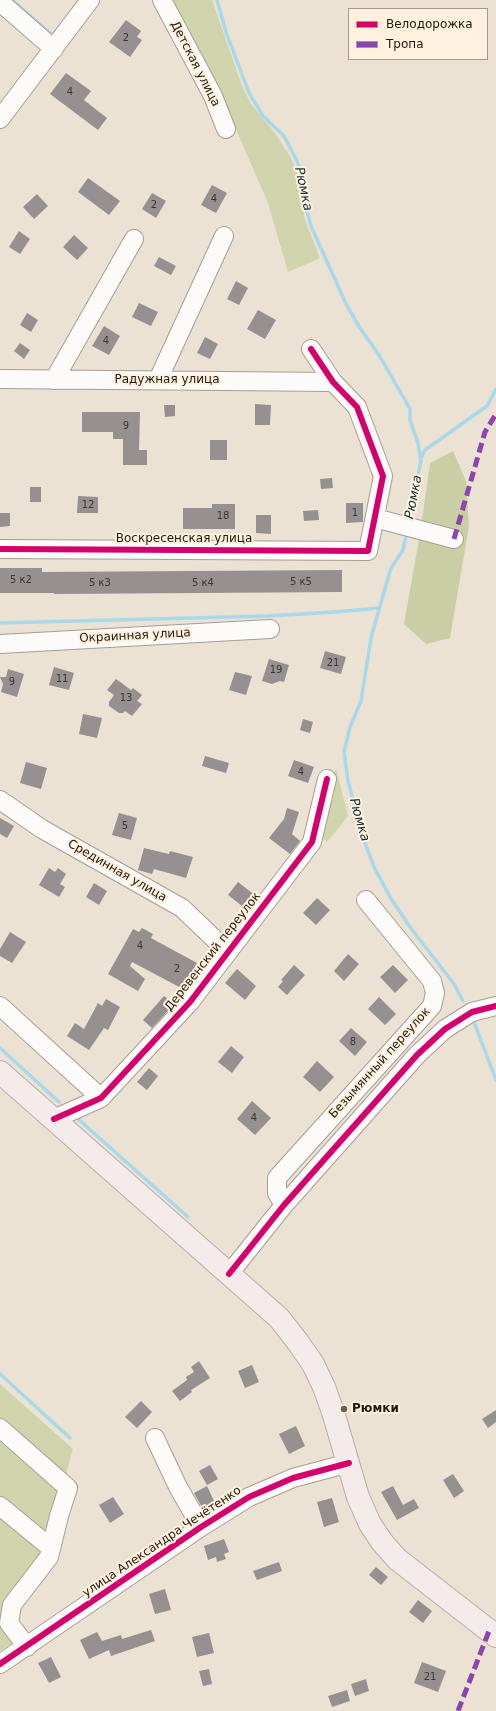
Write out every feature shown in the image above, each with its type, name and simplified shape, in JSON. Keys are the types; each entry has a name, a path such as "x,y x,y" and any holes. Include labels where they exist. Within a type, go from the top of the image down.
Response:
{"main road":[{"path":"0,1072 279,1318 298,1340 313,1364 333,1412 358,1497 370,1524 382,1542 397,1559 496,1636"}],"street":[{"path":"0,119 90,0"},
{"name":"Детская улица","path":"162,0 213,96 226,129"},
{"path":"0,2 54,49"},
{"path":"158,380 224,236"},
{"path":"54,380 134,239"},
{"path":"311,349 333,382 357,407 383,476 375,518 454,539"},
{"name":"Радужная улица","path":"0,379 333,382"},
{"name":"Воскресенская улица","path":"0,549 368,551 375,518"},
{"name":"Окраинная улица","path":"0,644 270,629"},
{"name":"Деревенский переулок","path":"54,1119 101,1098 190,1002 312,842 327,779"},
{"name":"Срединная улица","path":"0,800 42,829 182,908 228,952"},
{"name":"Безымянный переулок","path":"284,1205 276,1193 277,1178 432,1006 435,993 432,981 366,900"},
{"path":"0,1006 101,1098"},
{"path":"229,1274 284,1205 417,1055 445,1029 472,1012 496,1006"},
{"path":"0,1428 68,1488 58,1516 49,1557 12,1604 4,1620 27,1647"},
{"path":"155,1438 178,1486 201,1526"},
{"name":"улица Александра Чечётенко","path":"0,1664 27,1647 201,1526 249,1497 293,1478 349,1463"},
{"path":"0,1506 51,1548"}],"green space":[{"path":"172,0 212,0 242,86 251,104 275,133 291,158 299,178 304,217 320,258 288,272 268,203 235,127"},
{"path":"453,451 466,481 469,526 450,638 426,644 404,624 421,528 430,463"},
{"path":"336,768 348,816 327,842 318,834"},
{"path":"0,1384 73,1449 44,1553 12,1598 16,1641 0,1651"}],"building":[{"path":"126,20 141,31 137,37 142,40 130,57 109,42"},
{"path":"66,73 91,91 84,100 107,118 98,130 50,94"},
{"path":"88,178 120,201 109,215 78,192"},
{"path":"212,185 227,193 216,213 201,205"},
{"path":"152,193 166,201 156,218 142,209"},
{"path":"37,194 48,206 34,219 23,207"},
{"path":"19,231 30,239 20,254 9,247"},
{"path":"74,235 88,248 77,260 63,247"},
{"path":"159,257 176,266 171,275 154,266"},
{"path":"236,281 248,288 239,305 227,299"},
{"path":"139,303 158,312 151,326 132,317"},
{"path":"258,310 276,320 265,339 247,329"},
{"path":"27,313 38,320 31,332 20,325"},
{"path":"104,326 120,336 109,355 92,346"},
{"path":"205,337 218,344 210,359 197,353"},
{"path":"20,343 30,350 24,359 14,351"},
{"path":"255,404 271,405 270,425 255,425"},
{"path":"164,405 175,405 175,416 165,417"},
{"path":"82,412 140,412 139,450 147,450 147,465 123,465 123,439 113,439 113,432 82,432"},
{"path":"210,440 227,440 227,460 210,460"},
{"path":"332,478 333,488 321,489 320,479"},
{"path":"30,487 41,487 41,502 30,502"},
{"path":"78,496 98,497 98,513 77,513"},
{"path":"346,503 363,503 363,522 346,523"},
{"path":"212,504 235,504 235,529 183,529 183,508 212,508"},
{"path":"318,510 319,520 304,521 303,511"},
{"path":"0,513 10,513 10,526 0,527"},
{"path":"256,515 271,515 271,534 256,533"},
{"path":"0,568 42,568 42,572 342,570 342,592 0,593"},
{"path":"325,651 346,657 341,674 320,668"},
{"path":"269,659 289,665 284,682 280,681 272,684 262,681"},
{"path":"54,667 74,673 69,690 49,685"},
{"path":"8,669 24,674 17,697 1,692 3,684 0,677 6,677"},
{"path":"235,672 252,676 246,695 229,690"},
{"path":"116,679 131,690 133,688 142,695 137,701 142,704 132,716 125,711 123,713 119,713 109,706 109,702 114,695 107,690"},
{"path":"83,714 102,718 97,738 79,734"},
{"path":"303,719 313,722 310,733 300,730"},
{"path":"205,756 229,763 226,773 202,766"},
{"path":"294,760 314,767 308,783 288,776"},
{"path":"26,762 47,768 41,789 20,783"},
{"path":"287,808 299,812 292,834 300,841 290,854 269,838 284,819"},
{"path":"119,813 137,818 131,840 112,835"},
{"path":"0,818 14,826 7,838 0,834"},
{"path":"144,848 169,854 170,851 193,857 186,878 154,869 152,874 138,870"},
{"path":"49,868 55,872 58,868 66,874 60,884 65,887 59,897 39,885"},
{"path":"238,882 256,896 246,909 228,895"},
{"path":"94,883 107,891 99,905 86,897"},
{"path":"317,898 330,910 316,925 303,913"},
{"path":"142,928 153,934 151,938 197,963 183,989 132,962 130,966 145,979 138,991 108,974 133,929 139,932"},
{"path":"10,932 26,942 12,963 0,956 0,949"},
{"path":"348,954 359,964 344,981 334,971"},
{"path":"294,965 305,975 287,995 278,987 283,981 281,980"},
{"path":"393,965 408,980 395,993 380,977"},
{"path":"237,969 256,986 245,1000 225,983"},
{"path":"164,996 174,1004 152,1028 143,1020"},
{"path":"379,997 396,1014 385,1025 368,1009"},
{"path":"106,999 120,1007 108,1030 104,1028 89,1050 67,1036 75,1023 84,1029 98,1003 102,1006"},
{"path":"351,1028 367,1042 355,1056 339,1041"},
{"path":"231,1046 244,1057 232,1073 218,1062"},
{"path":"317,1061 334,1077 320,1092 303,1077"},
{"path":"149,1068 158,1076 147,1090 137,1082"},
{"path":"252,1101 271,1118 255,1135 237,1119"},
{"path":"199,1361 210,1378 191,1390 192,1392 180,1401 172,1391 187,1380 186,1377 194,1372 191,1367"},
{"path":"252,1365 259,1382 245,1388 238,1371"},
{"path":"141,1401 152,1412 137,1428 125,1417"},
{"path":"496,1410 496,1422 488,1428 482,1419"},
{"path":"296,1426 305,1446 289,1454 279,1434"},
{"path":"210,1465 218,1479 207,1485 199,1471"},
{"path":"453,1474 464,1491 454,1498 443,1480"},
{"path":"207,1486 215,1503 203,1509 194,1493"},
{"path":"393,1486 403,1505 414,1499 419,1508 397,1520 381,1492"},
{"path":"113,1497 124,1514 110,1523 99,1505"},
{"path":"332,1498 339,1522 324,1527 317,1502"},
{"path":"224,1539 229,1552 224,1554 226,1559 217,1562 216,1557 208,1560 204,1546"},
{"path":"279,1562 282,1571 257,1580 253,1571"},
{"path":"376,1567 388,1577 381,1585 369,1575"},
{"path":"165,1589 171,1610 155,1614 149,1594"},
{"path":"418,1600 432,1611 423,1623 409,1612"},
{"path":"151,1630 155,1641 111,1656 109,1650 89,1659 80,1640 97,1632 102,1641 121,1635 122,1639"},
{"path":"209,1633 214,1653 197,1657 192,1637"},
{"path":"51,1657 61,1677 49,1683 38,1663"},
{"path":"422,1662 446,1671 438,1692 414,1683"},
{"path":"209,1669 212,1684 203,1686 199,1671"},
{"path":"366,1679 369,1691 355,1696 351,1684"},
{"path":"347,1690 350,1701 332,1707 328,1696"}],"waterway":[{"path":"12,0 52,35"},
{"name":"Рюмка","path":"217,0 226,32 249,93 263,116 284,136 297,161 302,176 303,197 311,226 346,304 360,328 379,355 410,409 410,420 418,443 421,461 408,521"},
{"path":"421,458 425,450 487,406 496,389"},
{"name":"Рюмка","path":"407,531 403,550 391,568 382,599 371,638 361,701 350,727 344,752 348,781 363,837 374,867 390,897 410,927 454,984 463,1001"},
{"path":"0,623 267,616 379,608"},
{"name":"Рюмка","path":"474,1022 496,1080"},
{"path":"0,1048 59,1102"},
{"path":"77,1118 188,1217"},
{"path":"0,1374 70,1438"}],"marked path":[{"path":"454,539 485,432 496,414"},
{"path":"458,1711 489,1631"}],"cycle path":[{"path":"0,549 368,551 383,476 357,407 333,382 311,349"},
{"path":"54,1119 101,1098 190,1002 312,842 327,779"},
{"path":"229,1274 284,1205 417,1055 445,1029 472,1012 496,1006"},
{"path":"0,1664 201,1527 249,1497 293,1478 349,1463"}],"place":[{"name":"Рюмки","path":"344,1409"}]}
